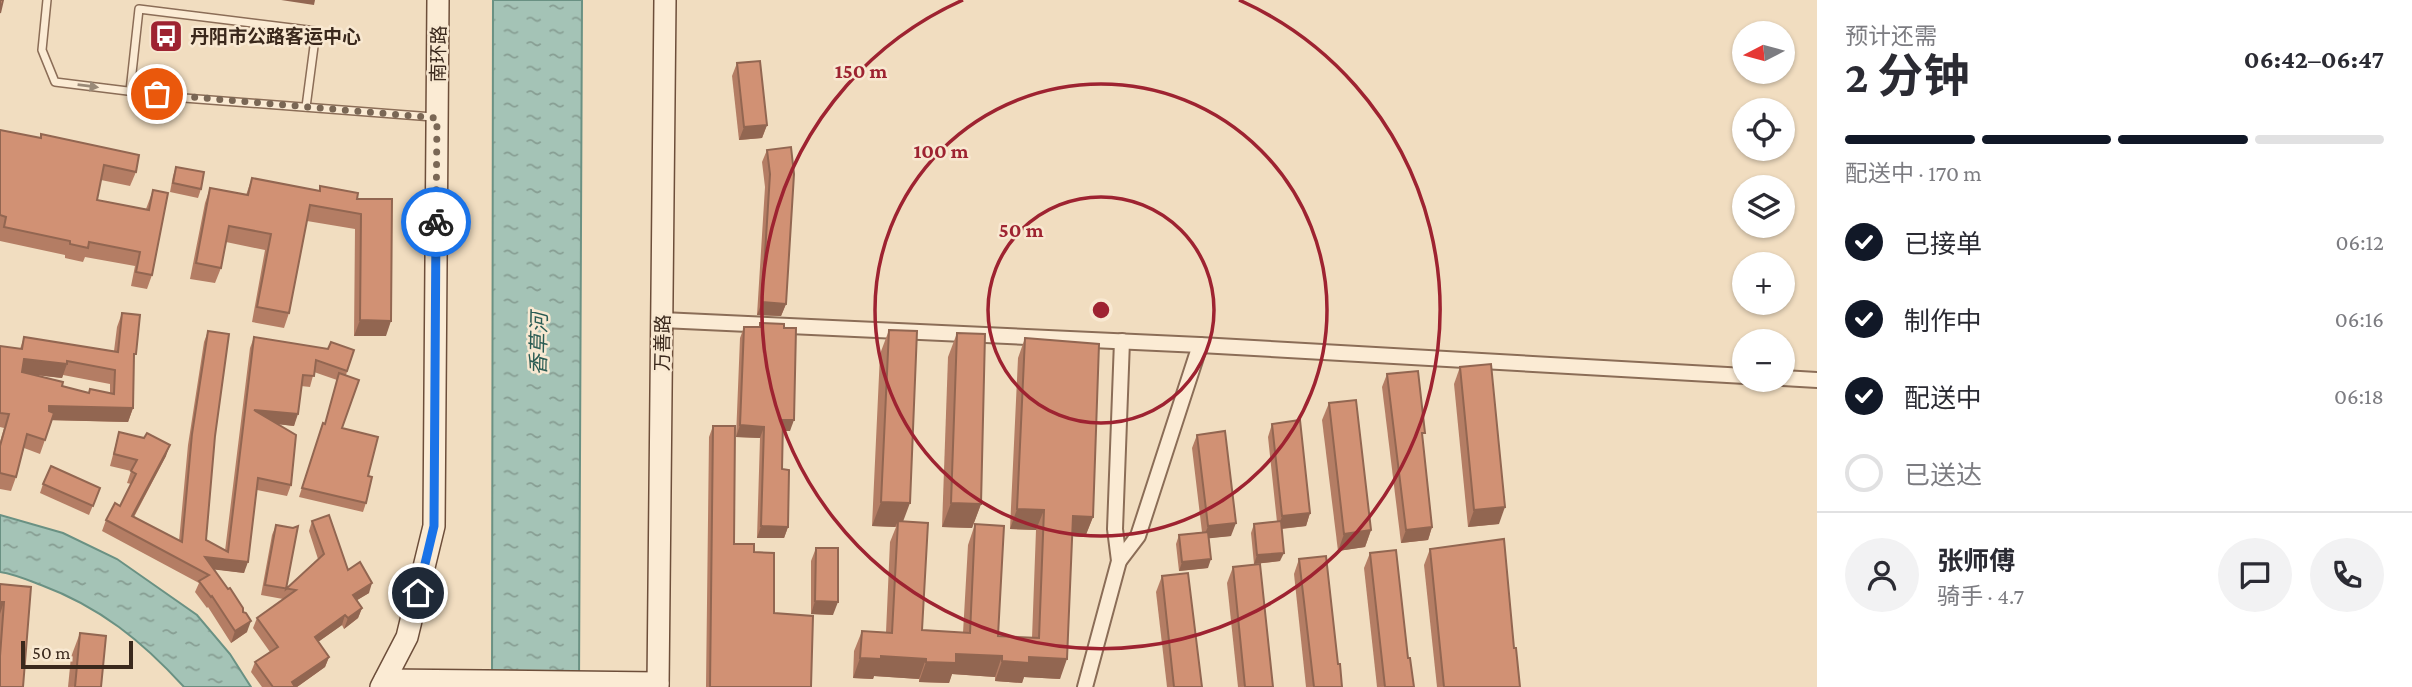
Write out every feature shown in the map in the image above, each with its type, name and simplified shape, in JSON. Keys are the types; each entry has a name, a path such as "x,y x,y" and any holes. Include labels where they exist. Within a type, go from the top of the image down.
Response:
{"main road":[{"name":"南环路","path":"383,683 407,637 434,526 439,0"},
{"name":"万善路","path":"659,685 665,0"},
{"path":"383,683 659,685"}],"street":[{"path":"662,320 1200,345 1732,375"},
{"path":"1119,561 1115,529 1122,341"},
{"path":"1085,687 1119,561 1138,536 1200,345"},
{"path":"1795,379 1817,380"}],"lane":[{"path":"47,0 42,50 55,82 437,118"},
{"path":"130,91 139,9 316,31 306,107"}],"water":[{"name":"香草河","path":"493,0 582,0 579,687 492,687"},
{"path":"0,515 63,533 117,559 197,615 230,654 251,687 184,687 136,640 101,615 62,594 21,577 0,572"}],"building":[{"path":"760,61 767,125 744,127 737,63"},
{"path":"0,130 41,138 41,134 139,155 136,172 104,165 97,200 149,210 153,190 168,193 152,275 136,272 140,252 89,242 88,248 70,244 70,241 4,227 6,217 0,215"},
{"path":"791,147 794,174 786,304 762,302 770,174 767,150"},
{"path":"176,167 204,172 201,189 173,183"},
{"path":"252,178 320,191 320,186 358,193 357,199 392,199 391,321 360,320 361,214 310,205 289,313 257,307 271,234 229,226 221,268 196,263 210,188 248,195"},
{"path":"122,313 140,315 134,354 133,408 49,406 49,411 54,413 45,440 27,434 16,477 0,473 0,446 9,414 0,413 0,346 22,349 24,337 118,352","holes":["24,359 67,364 67,361 115,370 114,394 90,389 89,393 62,386 63,382 22,372"]},
{"path":"760,323 784,324 784,328 796,328 794,420 783,420 782,469 789,470 788,527 761,526 764,427 740,425 744,327 760,327"},
{"path":"889,330 917,331 910,503 881,502"},
{"path":"208,331 229,334 215,436 206,540 228,552 254,337 328,349 331,342 354,350 347,371 316,360 314,376 303,375 298,414 254,410 296,435 291,485 258,478 248,562 205,557 228,589 230,588 251,621 235,631 199,581 209,575 106,520 115,503 120,506 136,474 131,471 137,460 114,454 119,432 144,438 147,433 170,445 132,516 182,542 192,434"},
{"path":"957,333 985,334 981,504 951,503"},
{"path":"1025,338 1099,344 1093,517 1073,516 1067,659 1029,657 1029,663 1002,661 1002,656 956,654 956,663 881,656 881,659 860,658 862,631 892,633 898,521 928,523 922,630 970,633 975,524 1004,526 998,636 1039,638 1044,510 1017,509"},
{"path":"1491,364 1505,507 1474,510 1460,367"},
{"path":"1418,371 1432,527 1406,530 1387,374"},
{"path":"339,373 359,380 342,428 378,437 368,476 372,477 366,503 302,488 323,423 325,424"},
{"path":"1356,400 1371,530 1344,534 1329,403"},
{"path":"1300,420 1310,513 1282,516 1272,424"},
{"path":"713,426 735,426 734,544 754,544 754,552 774,553 774,613 813,616 811,687 710,687"},
{"path":"1225,431 1236,523 1208,526 1197,435"},
{"path":"51,466 100,488 93,506 43,484"},
{"path":"329,515 348,570 360,562 372,583 353,595 362,608 348,618 345,615 315,637 329,657 292,682 295,687 273,687 255,662 278,647 257,618 296,590 287,588 324,554 312,521"},
{"path":"1281,521 1284,553 1257,555 1254,524"},
{"path":"276,525 293,528 298,526 286,588 265,585"},
{"path":"1208,532 1211,559 1182,562 1179,535"},
{"path":"1504,539 1520,687 1444,687 1430,549"},
{"path":"816,548 838,548 838,602 815,601"},
{"path":"1396,550 1408,658 1414,687 1385,687 1370,553"},
{"path":"1326,556 1342,687 1314,687 1299,559"},
{"path":"1260,564 1273,687 1245,687 1233,567"},
{"path":"1188,573 1202,687 1174,687 1162,576"},
{"path":"0,584 31,587 23,687 0,687 4,602 0,602"},
{"path":"80,633 106,636 101,687 75,687"}],"way so far":[{"path":"157,94 437,118 436,222"}],"place":[{"name":"丹阳市公路客运中心","path":"166,36"}],"route":[{"path":"418,593 434,526 436,222"}]}
